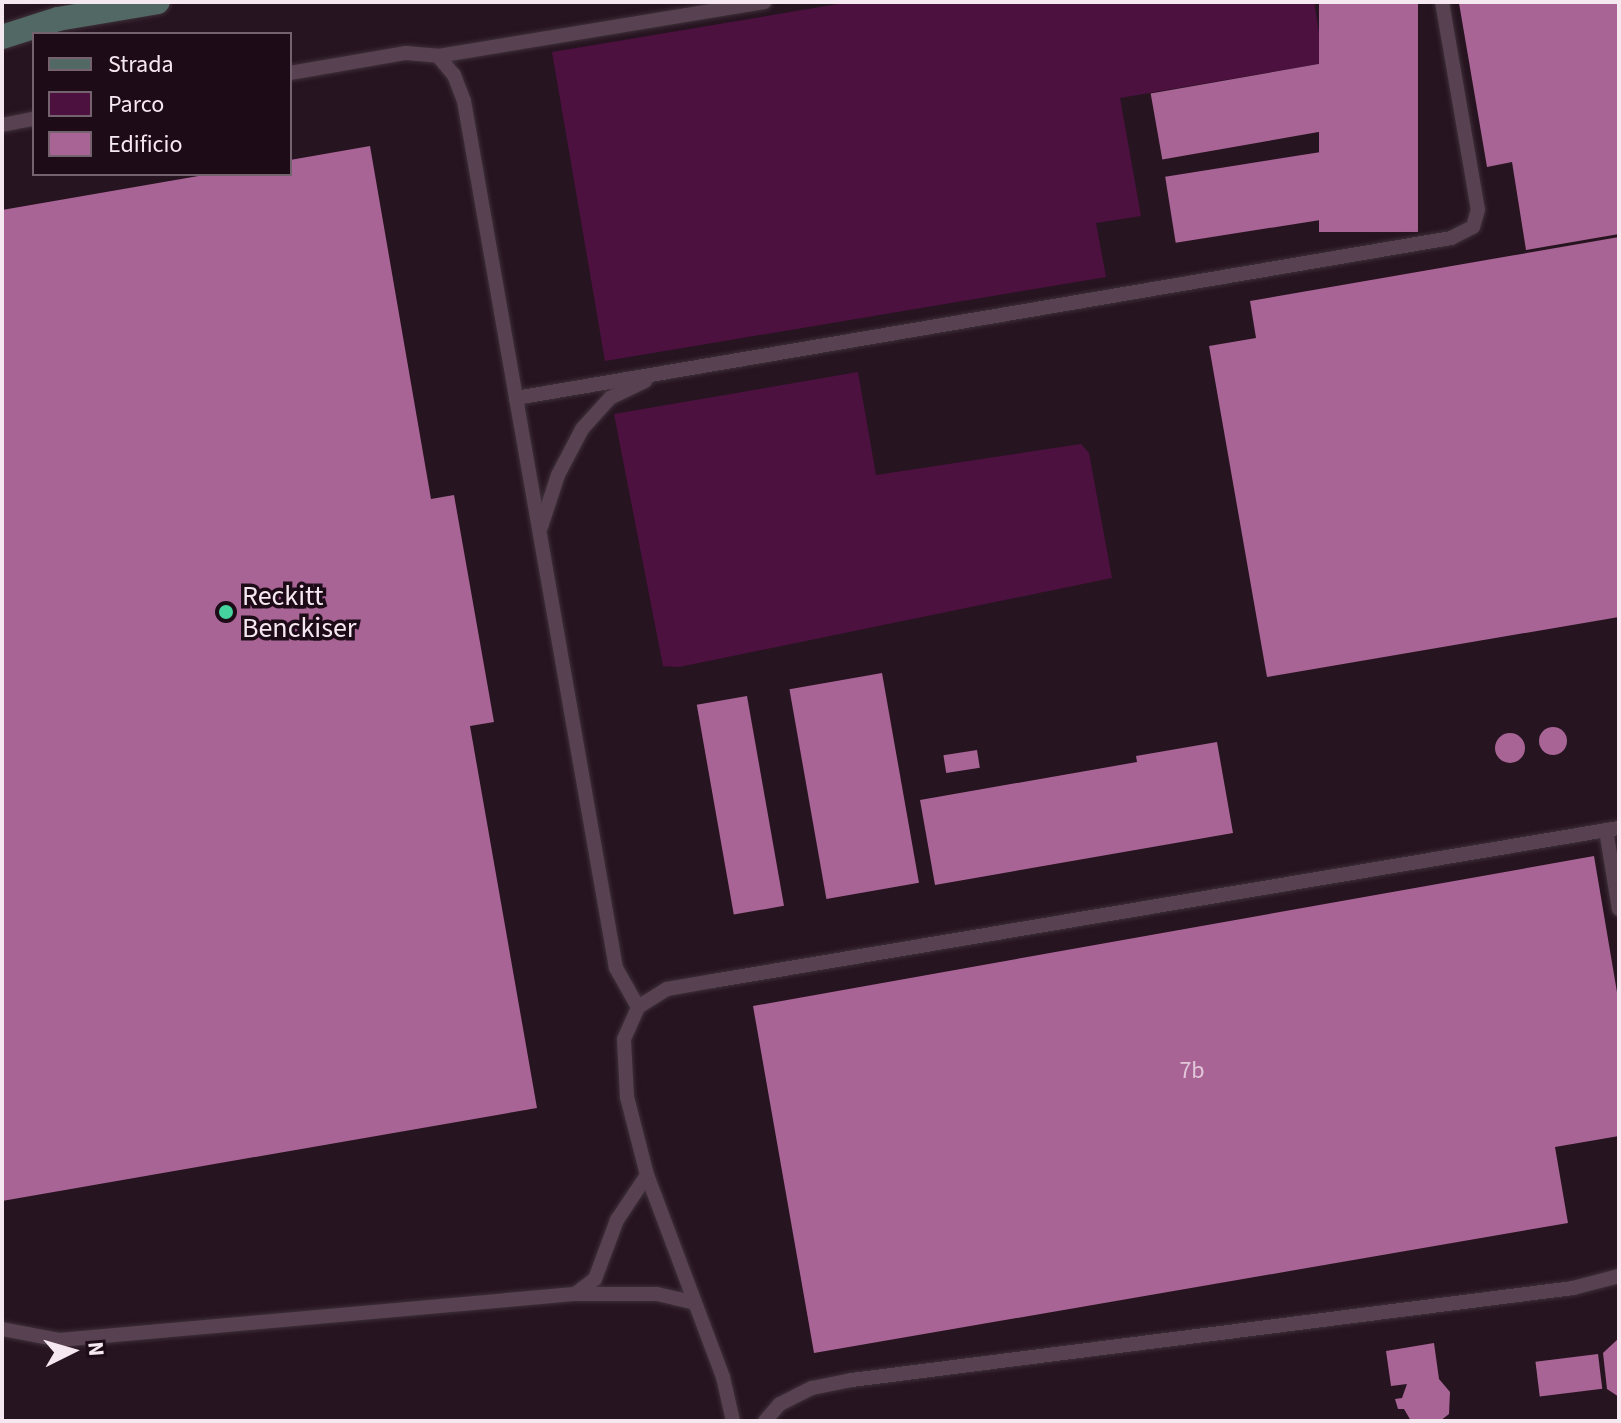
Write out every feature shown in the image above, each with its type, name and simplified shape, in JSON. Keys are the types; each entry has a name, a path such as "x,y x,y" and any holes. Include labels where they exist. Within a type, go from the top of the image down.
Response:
{"street":[{"path":"2,37 58,19 158,2"}],"lane":[{"path":"292,73 406,53 438,56 765,2"},
{"path":"516,398 1451,238 1473,227 1478,210 1442,2"},
{"path":"438,56 454,75 464,101 616,968 638,1007"},
{"path":"2,125 32,119"},
{"path":"540,531 558,475 582,429 610,398 661,373"},
{"path":"733,1421 723,1377 691,1302 647,1175 627,1097 624,1039 638,1007 667,989 1612,829 1619,909"},
{"path":"574,1294 595,1279 617,1220 647,1175"},
{"path":"765,1421 780,1404 812,1388 852,1380 1573,1288 1619,1276"},
{"path":"2,1329 59,1340 574,1294 657,1294 691,1302"}],"green space":[{"path":"850,2 1314,2 1324,63 1120,98 1141,216 1096,223 1106,277 605,361 552,52"},
{"path":"858,372 876,475 1081,444 1089,453 1112,578 679,667 663,666 614,414"}],"building":[{"path":"1319,2 1418,2 1418,232 1319,232"},
{"path":"1619,2 1619,234 1526,250 1512,162 1487,167 1459,3"},
{"path":"1324,63 1336,129 1162,160 1151,94"},
{"name":"Reckitt Benckiser","path":"370,146 431,499 454,495 494,722 470,726 537,1108 2,1201 2,210 198,176 292,176 292,160"},
{"path":"1340,149 1350,215 1176,243 1165,177"},
{"path":"1619,237 1619,617 1267,677 1209,346 1256,338 1250,301"},
{"path":"882,673 919,883 826,899 789,689"},
{"path":"747,696 784,906 734,915 697,705"},
{"path":"1553,727 1563,731 1567,741 1563,751 1553,755 1543,751 1539,741 1543,731"},
{"path":"1510,733 1521,737 1525,748 1521,759 1510,763 1499,759 1495,748 1499,737"},
{"path":"1217,742 1233,833 935,885 920,800 1137,762 1136,756"},
{"path":"977,750 980,768 946,773 943,755"},
{"path":"1594,856 1619,1004 1619,1136 1555,1147 1568,1223 814,1353 753,1006"},
{"path":"1619,1338 1619,1397 1607,1389 1603,1353"},
{"path":"1434,1343 1439,1379 1450,1392 1449,1414 1440,1421 1411,1421 1404,1409 1398,1409 1395,1399 1402,1398 1407,1384 1391,1386 1386,1351"},
{"path":"1598,1354 1602,1389 1540,1396 1535,1362"}],"place":[{"name":"Reckitt Benckiser","path":"226,612"}]}
